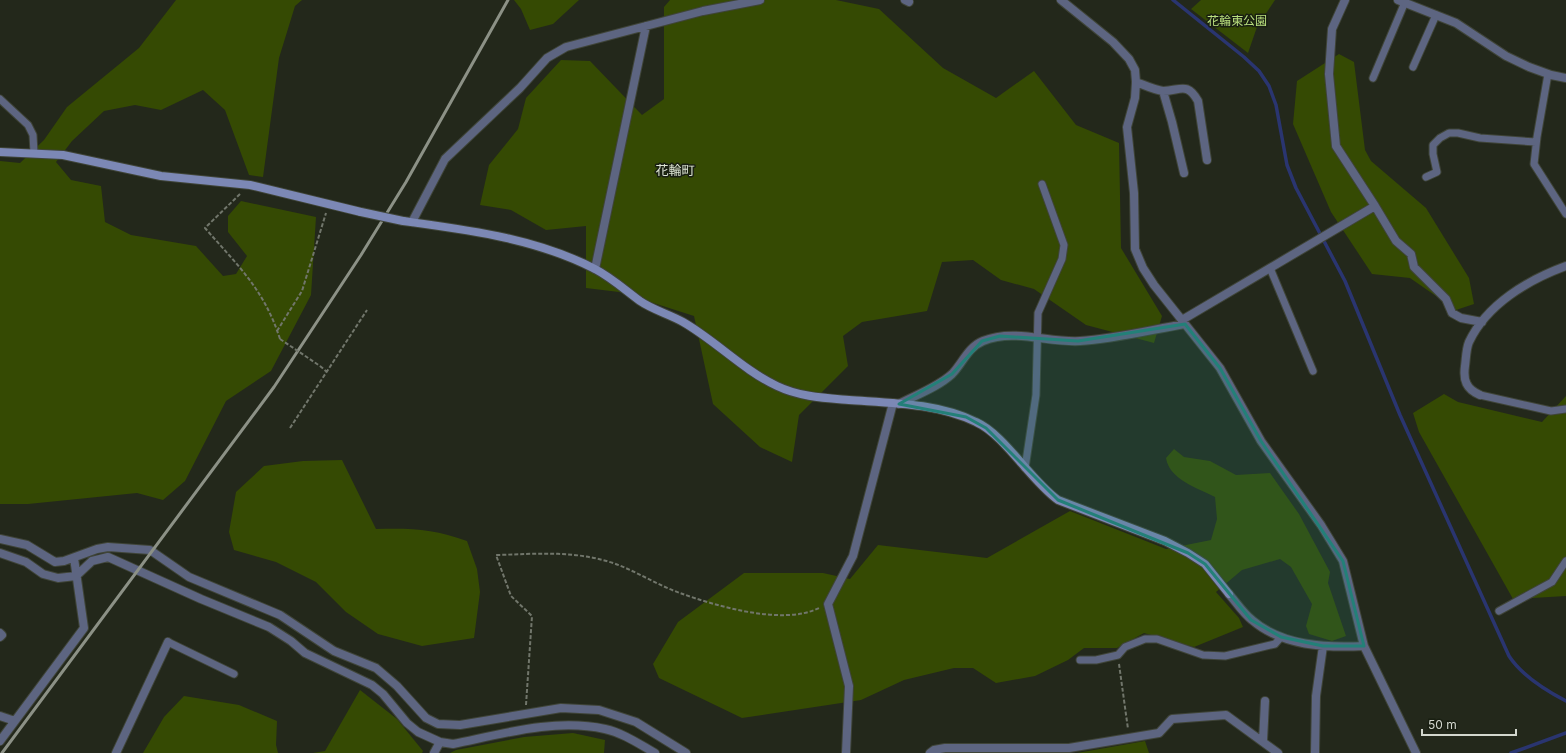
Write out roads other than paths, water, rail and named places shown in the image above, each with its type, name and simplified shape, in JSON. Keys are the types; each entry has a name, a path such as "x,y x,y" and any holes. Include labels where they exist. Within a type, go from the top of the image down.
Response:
{"street":[{"path":"412,222 445,159 520,88 547,58 566,47 703,11 760,0"},
{"path":"1061,0 1113,42 1129,59 1135,70 1136,82 1134,98 1127,127 1134,193 1135,249 1143,268 1183,322 1220,368 1261,441 1321,525 1343,561 1364,646 1416,753"},
{"path":"1346,0 1332,30 1330,74 1336,146 1396,240 1411,254 1414,268 1446,299 1452,313 1461,318 1482,322"},
{"path":"1401,1 1456,22 1473,32 1506,56 1548,74 1566,78"},
{"path":"595,269 646,26"},
{"path":"1136,82 1163,91 1180,88 1188,89 1193,92 1198,101 1207,160"},
{"path":"1163,91 1184,173"},
{"path":"0,152 63,155 161,176 250,185 403,221 497,235 527,243 595,269 617,282 639,300 696,330 762,379 779,387 812,397 896,404 950,412 978,422 991,433 1046,491 1058,500 1165,541 1188,552 1205,564 1252,620 1280,637 1296,642 1323,646 1364,646"},
{"path":"846,753 848,686 828,604 853,556 896,404 929,389 952,374 972,349 982,341 1000,336 1036,337 1078,341 1110,338 1183,322 1270,268 1375,206"},
{"path":"1480,395 1469,389 1464,377 1469,343 1482,322 1499,302 1547,273 1566,266"},
{"path":"0,539 27,545 56,562 108,547 150,550 189,577 280,615 334,651 376,668 397,686 426,718 438,724 460,725 561,708 599,710 636,722 686,753"},
{"path":"0,553 26,562 43,574 58,578 76,576 92,561 108,556 201,599 268,627 291,641 305,653 372,685 383,694 407,723 418,732 440,742 453,744 558,725 584,726 606,729 626,737 655,753"},
{"path":"0,742 84,628 74,558"},
{"path":"0,633 2,635 0,637"},
{"path":"116,753 168,642"},
{"path":"1314,753 1316,696 1323,646"},
{"path":"1263,741 1265,701"},
{"path":"0,716 15,721"},
{"path":"930,753 934,750 945,748 1069,750 1159,732 1172,719 1226,716 1278,753"},
{"path":"434,753 440,742"}],"lane":[{"path":"1373,78 1401,1"},
{"path":"1413,67 1436,14"},
{"path":"1548,74 1536,142 1534,164 1566,214"},
{"path":"0,99 28,125 33,135 34,153"},
{"path":"1426,177 1437,172 1433,154 1433,145 1440,138 1449,133 1458,133 1480,138 1536,142"},
{"path":"1025,468 1036,395 1036,337 1038,313 1062,259 1064,245 1042,184"},
{"path":"1270,268 1313,371"},
{"path":"1480,395 1551,411 1566,409"},
{"path":"1500,612 1552,582 1566,561"},
{"path":"1080,660 1096,660 1118,655 1125,648 1145,639 1157,639 1203,654 1225,656 1275,644 1280,637"},
{"path":"168,642 234,674"}],"waterway":[{"path":"1173,0 1244,57 1259,71 1269,86 1276,105 1287,165 1296,188 1345,281 1400,415 1509,656 1527,676 1566,701"},
{"path":"1511,753 1566,733"}],"railway":[{"path":"2,753 274,387 361,255 406,182 508,0"}],"district":[{"name":"花輪町","path":"675,170"}],"park label":[{"name":"花輪東公園","path":"1237,20"}]}
